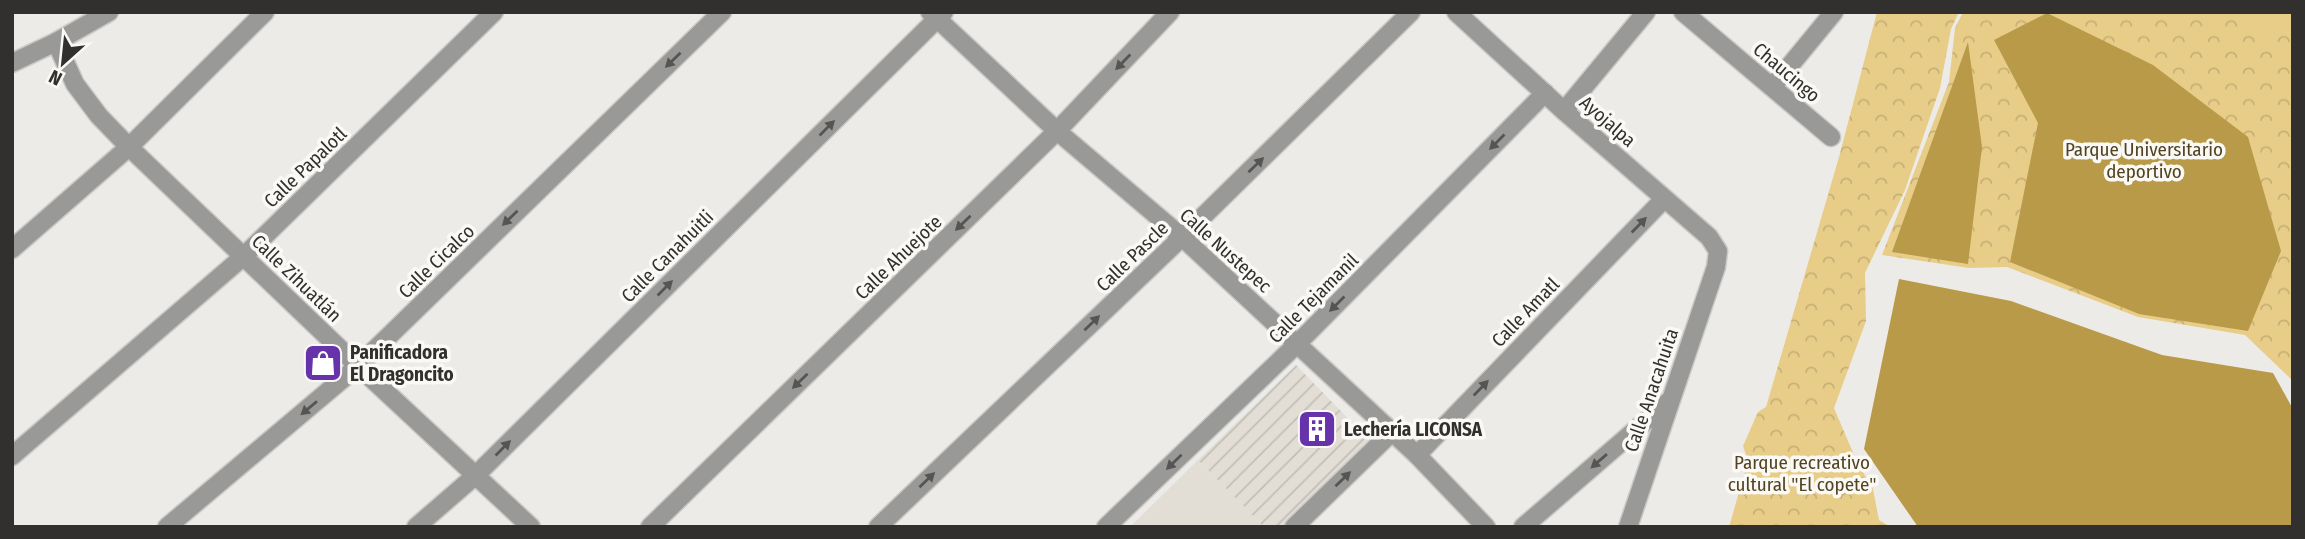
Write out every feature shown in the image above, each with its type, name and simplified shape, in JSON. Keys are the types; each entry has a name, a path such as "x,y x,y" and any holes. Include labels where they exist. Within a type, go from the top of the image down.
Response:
{"street":[{"path":"12,63 109,12"},
{"path":"12,248 129,147 265,12"},
{"name":"Calle Papalotl","path":"12,456 244,256 494,12"},
{"name":"Calle Cicalco","path":"167,527 358,366 722,12"},
{"name":"Calle Ahuejote","path":"650,527 1057,131 1170,12"},
{"name":"Calle Pascle","path":"878,527 1182,237 1411,12"},
{"name":"Ayojalpa","path":"1456,12 1564,111 1709,237 1718,251 1716,267"},
{"path":"1564,111 1646,12"},
{"name":"Chaucingo","path":"1683,12 1831,137"},
{"path":"1773,86 1834,12"},
{"name":"Calle Nustepec","path":"937,15 1057,131 1182,237 1417,455 1486,527"},
{"name":"Calle Canahuitli","path":"416,527 476,475 937,15"},
{"name":"Calle Zihuatlán","path":"56,42 75,84 99,117 358,366 531,527"},
{"name":"Calle Tejamanil","path":"1106,527 1297,344 1545,93"},
{"name":"Calle Amatl","path":"1417,455 1664,199"},
{"name":"Calle Anacahuita","path":"1628,527 1716,267"},
{"path":"1523,527 1669,401"},
{"path":"1294,527 1392,432"}],"shaded area":[{"path":"2047,13 2153,65 2248,137 2281,251 2248,331 2139,314 2010,262 2038,123 1994,40"},
{"path":"1968,42 1982,147 1968,264 1892,252"},
{"path":"1899,279 2011,301 2162,355 2273,373 2293,409 2293,527 1918,527 1864,449"},
{"path":"1296,365 1370,441 1282,527 1264,527 1198,460"},
{"path":"1198,460 1264,527 1130,527"}],"green space":[{"name":"Parque recreativo cultural \"El copete\"","path":"1877,12 1959,12 1951,29 1940,88 1905,190 1865,273 1866,321 1834,408 1857,462 1873,489 1879,520 1891,527 1729,527 1748,461 1743,446 1758,412 1766,407 1839,157"},
{"name":"Parque Universitario deportivo","path":"1963,12 2293,12 2293,381 2245,335 2138,317 2007,267 1969,268 1882,255 1949,82 1955,28"},
{"path":"2221,12 2293,12 2293,38"}],"place":[{"name":"Panificadora El Dragoncito","path":"323,363"},
{"name":"Lechería LICONSA","path":"1317,429"}]}
